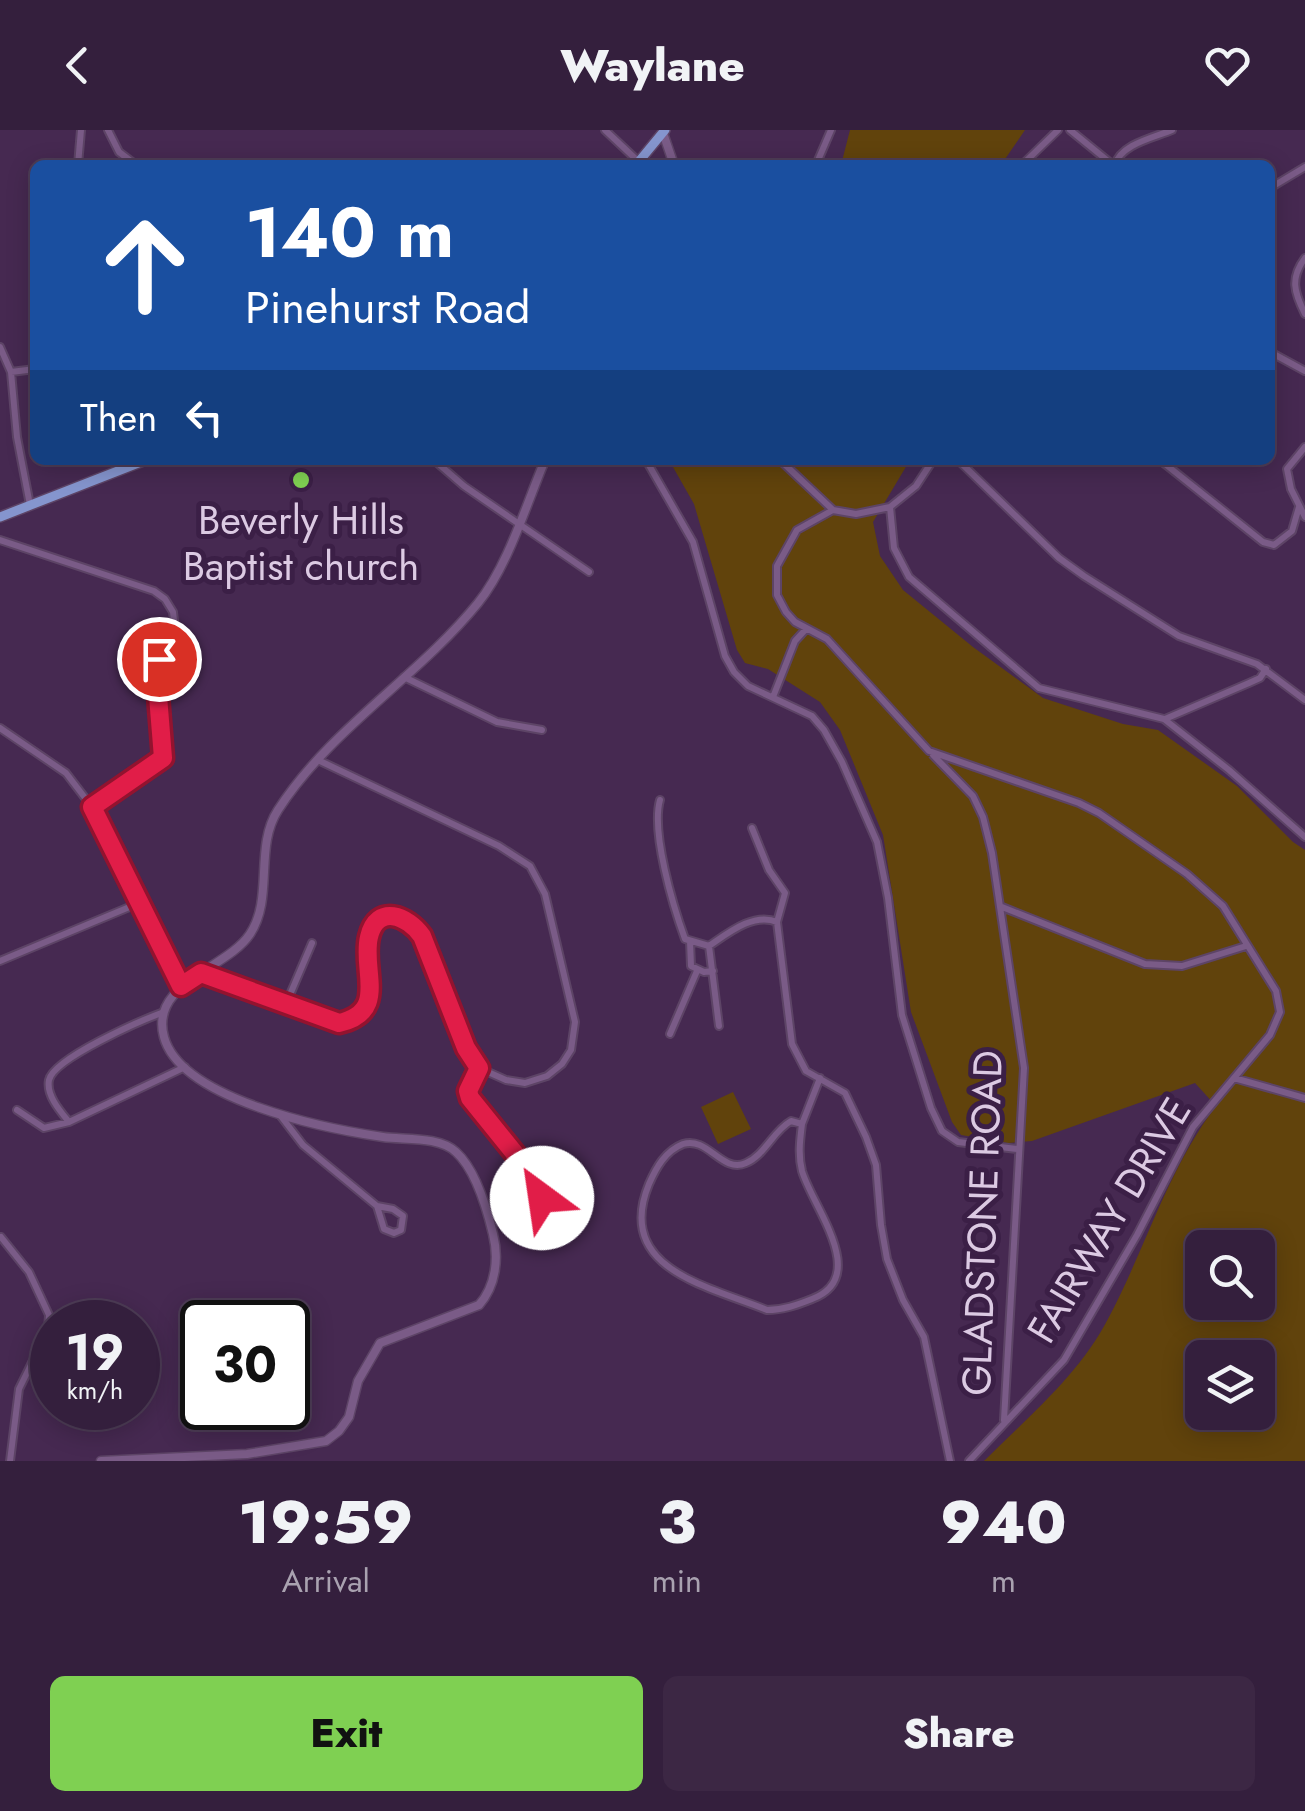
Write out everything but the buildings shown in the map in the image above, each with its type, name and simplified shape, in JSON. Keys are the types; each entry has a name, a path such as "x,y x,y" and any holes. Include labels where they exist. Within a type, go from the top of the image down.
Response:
{"main road":[{"path":"640,160 664,131"},
{"path":"0,517 133,465"}],"street":[{"path":"78,160 81,130"},
{"path":"108,130 119,152 129,160"},
{"path":"606,130 635,160"},
{"path":"818,160 830,130"},
{"path":"1027,160 1058,130"},
{"path":"1070,130 1108,160"},
{"path":"1116,160 1125,150 1172,130"},
{"path":"664,131 673,160"},
{"path":"1275,185 1305,167"},
{"path":"1305,258 1293,285 1305,314"},
{"path":"0,347 11,372 17,437 30,506"},
{"path":"1275,355 1305,371"},
{"path":"11,372 30,370"},
{"path":"1305,447 1288,469 1305,517"},
{"path":"440,465 517,524 589,572"},
{"path":"69,1122 51,1095 49,1080 56,1068 164,1012 181,986 235,950 255,926 267,838 275,814 320,760 478,602 497,572 543,465"},
{"path":"649,465 693,542 725,656 734,672 748,686 812,716 824,730 877,842 902,1015 942,1131 958,1142 1017,1149"},
{"path":"785,465 833,510 856,514 890,507 916,486 930,465"},
{"path":"963,465 1059,558 1084,576 1179,636 1266,669 1305,700"},
{"path":"1166,465 1264,542 1274,545 1288,536 1299,508"},
{"path":"890,507 894,548 909,578 1039,688 1164,719 1305,837"},
{"name":"FAIRWAY DRIVE","path":"833,510 797,530 777,566 777,595 786,612 827,639 929,751 1058,794 1098,813 1205,888 1223,906 1276,991 1280,1012 1270,1035 1193,1127 1064,1360 969,1461"},
{"path":"0,540 154,590 173,612 174,630 159,659 163,758 92,807"},
{"path":"773,697 795,641 806,628"},
{"path":"1164,719 1260,678 1266,669"},
{"path":"403,676 496,722 542,730"},
{"path":"0,728 66,773 92,807 181,986"},
{"name":"GLADSTONE ROAD","path":"929,751 952,771 978,805 992,852 1024,1068 1004,1421"},
{"path":"201,973 339,1023 358,1016 370,998 369,937 386,916 399,916 414,924 422,936 466,1048 479,1068 506,1080 525,1082 547,1076 571,1050 575,1022 540,881 519,856 320,760"},
{"path":"660,800 656,815 658,836 675,913 685,938 709,946 754,921 771,918 778,922"},
{"path":"752,828 785,893 778,922 792,1044 800,1063 844,1093 876,1165 880,1226 887,1259 903,1300 924,1337 950,1461"},
{"path":"0,961 140,903"},
{"path":"1001,907 1145,964 1182,966 1246,946"},
{"path":"690,941 688,961 698,970 713,972"},
{"path":"286,1004 312,943"},
{"path":"709,946 718,1026"},
{"path":"670,1034 698,970"},
{"path":"101,1461 247,1454 326,1441 350,1417 365,1365 380,1343 479,1305 489,1292 494,1275 496,1246 474,1179 456,1151 427,1141 362,1134 280,1115 229,1096 185,1067 164,1038 164,1012"},
{"path":"16,1110 44,1128 69,1122 185,1067"},
{"path":"479,1068 468,1091 470,1098 520,1160 542,1198"},
{"path":"802,1124 786,1123 746,1164 734,1166 694,1143 683,1144 668,1154 646,1192 642,1221 648,1249 655,1258 687,1278 767,1310 780,1310 830,1289 838,1270 832,1238 800,1166 802,1124 820,1078"},
{"path":"1234,1078 1305,1098"},
{"path":"280,1115 304,1145 377,1206 394,1209 403,1216 401,1230 394,1233 384,1229 377,1206"},
{"path":"1,1237 29,1272 49,1315 48,1330 18,1389 10,1461"}],"shaded area":[{"path":"850,130 1025,130 1004,160 842,160"},
{"path":"672,465 907,465 873,522 880,556 903,590 1043,698 1123,724 1158,730 1237,786 1305,850 1305,1461 984,1461 1052,1394 1097,1338 1184,1156 1216,1106 1195,1083 1032,1141 1008,1143 961,1135 952,1122 911,1012 883,835 840,730 820,702 768,669 745,663 737,650 694,504"},
{"path":"733,1092 751,1129 718,1144 701,1107"}],"place":[{"name":"Beverly Hills Baptist church","path":"301,480"}],"route":[{"path":"159,659 163,758 92,807 181,986 201,973 339,1023 350,1021 370,998 369,937 376,925 386,916 399,916 414,924 466,1048 479,1068 468,1091 470,1098 520,1160 542,1198"}]}
